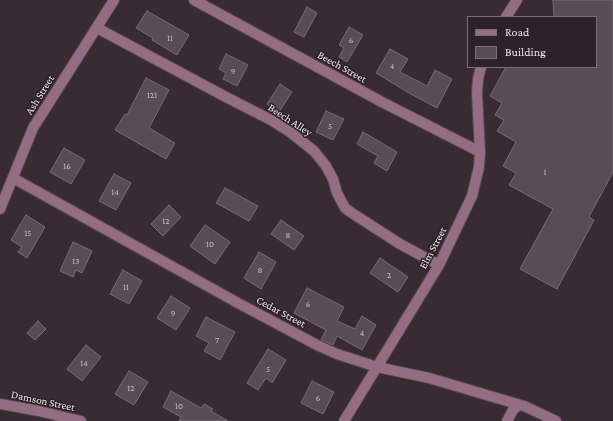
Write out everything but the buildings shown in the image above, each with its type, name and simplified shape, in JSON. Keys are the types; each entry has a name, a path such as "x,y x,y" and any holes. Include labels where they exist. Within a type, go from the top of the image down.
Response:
{"street":[{"name":"Ash Street","path":"0,209 35,124 114,0"},
{"name":"Beech Street","path":"194,0 380,101 480,152"},
{"path":"507,16 517,0"},
{"name":"Beech Alley","path":"97,28 271,120 290,132 314,151 326,166 334,179 337,193 345,208 400,244 439,265"},
{"name":"Elm Street","path":"344,421 439,265 472,196 479,167 480,152 477,93 481,68"},
{"name":"Cedar Street","path":"13,178 238,303 317,345 343,356 377,367 429,378 519,405 536,411 556,421"},
{"name":"Damson Street","path":"0,404 39,410 81,421"},
{"path":"507,421 513,410 519,405"}]}
